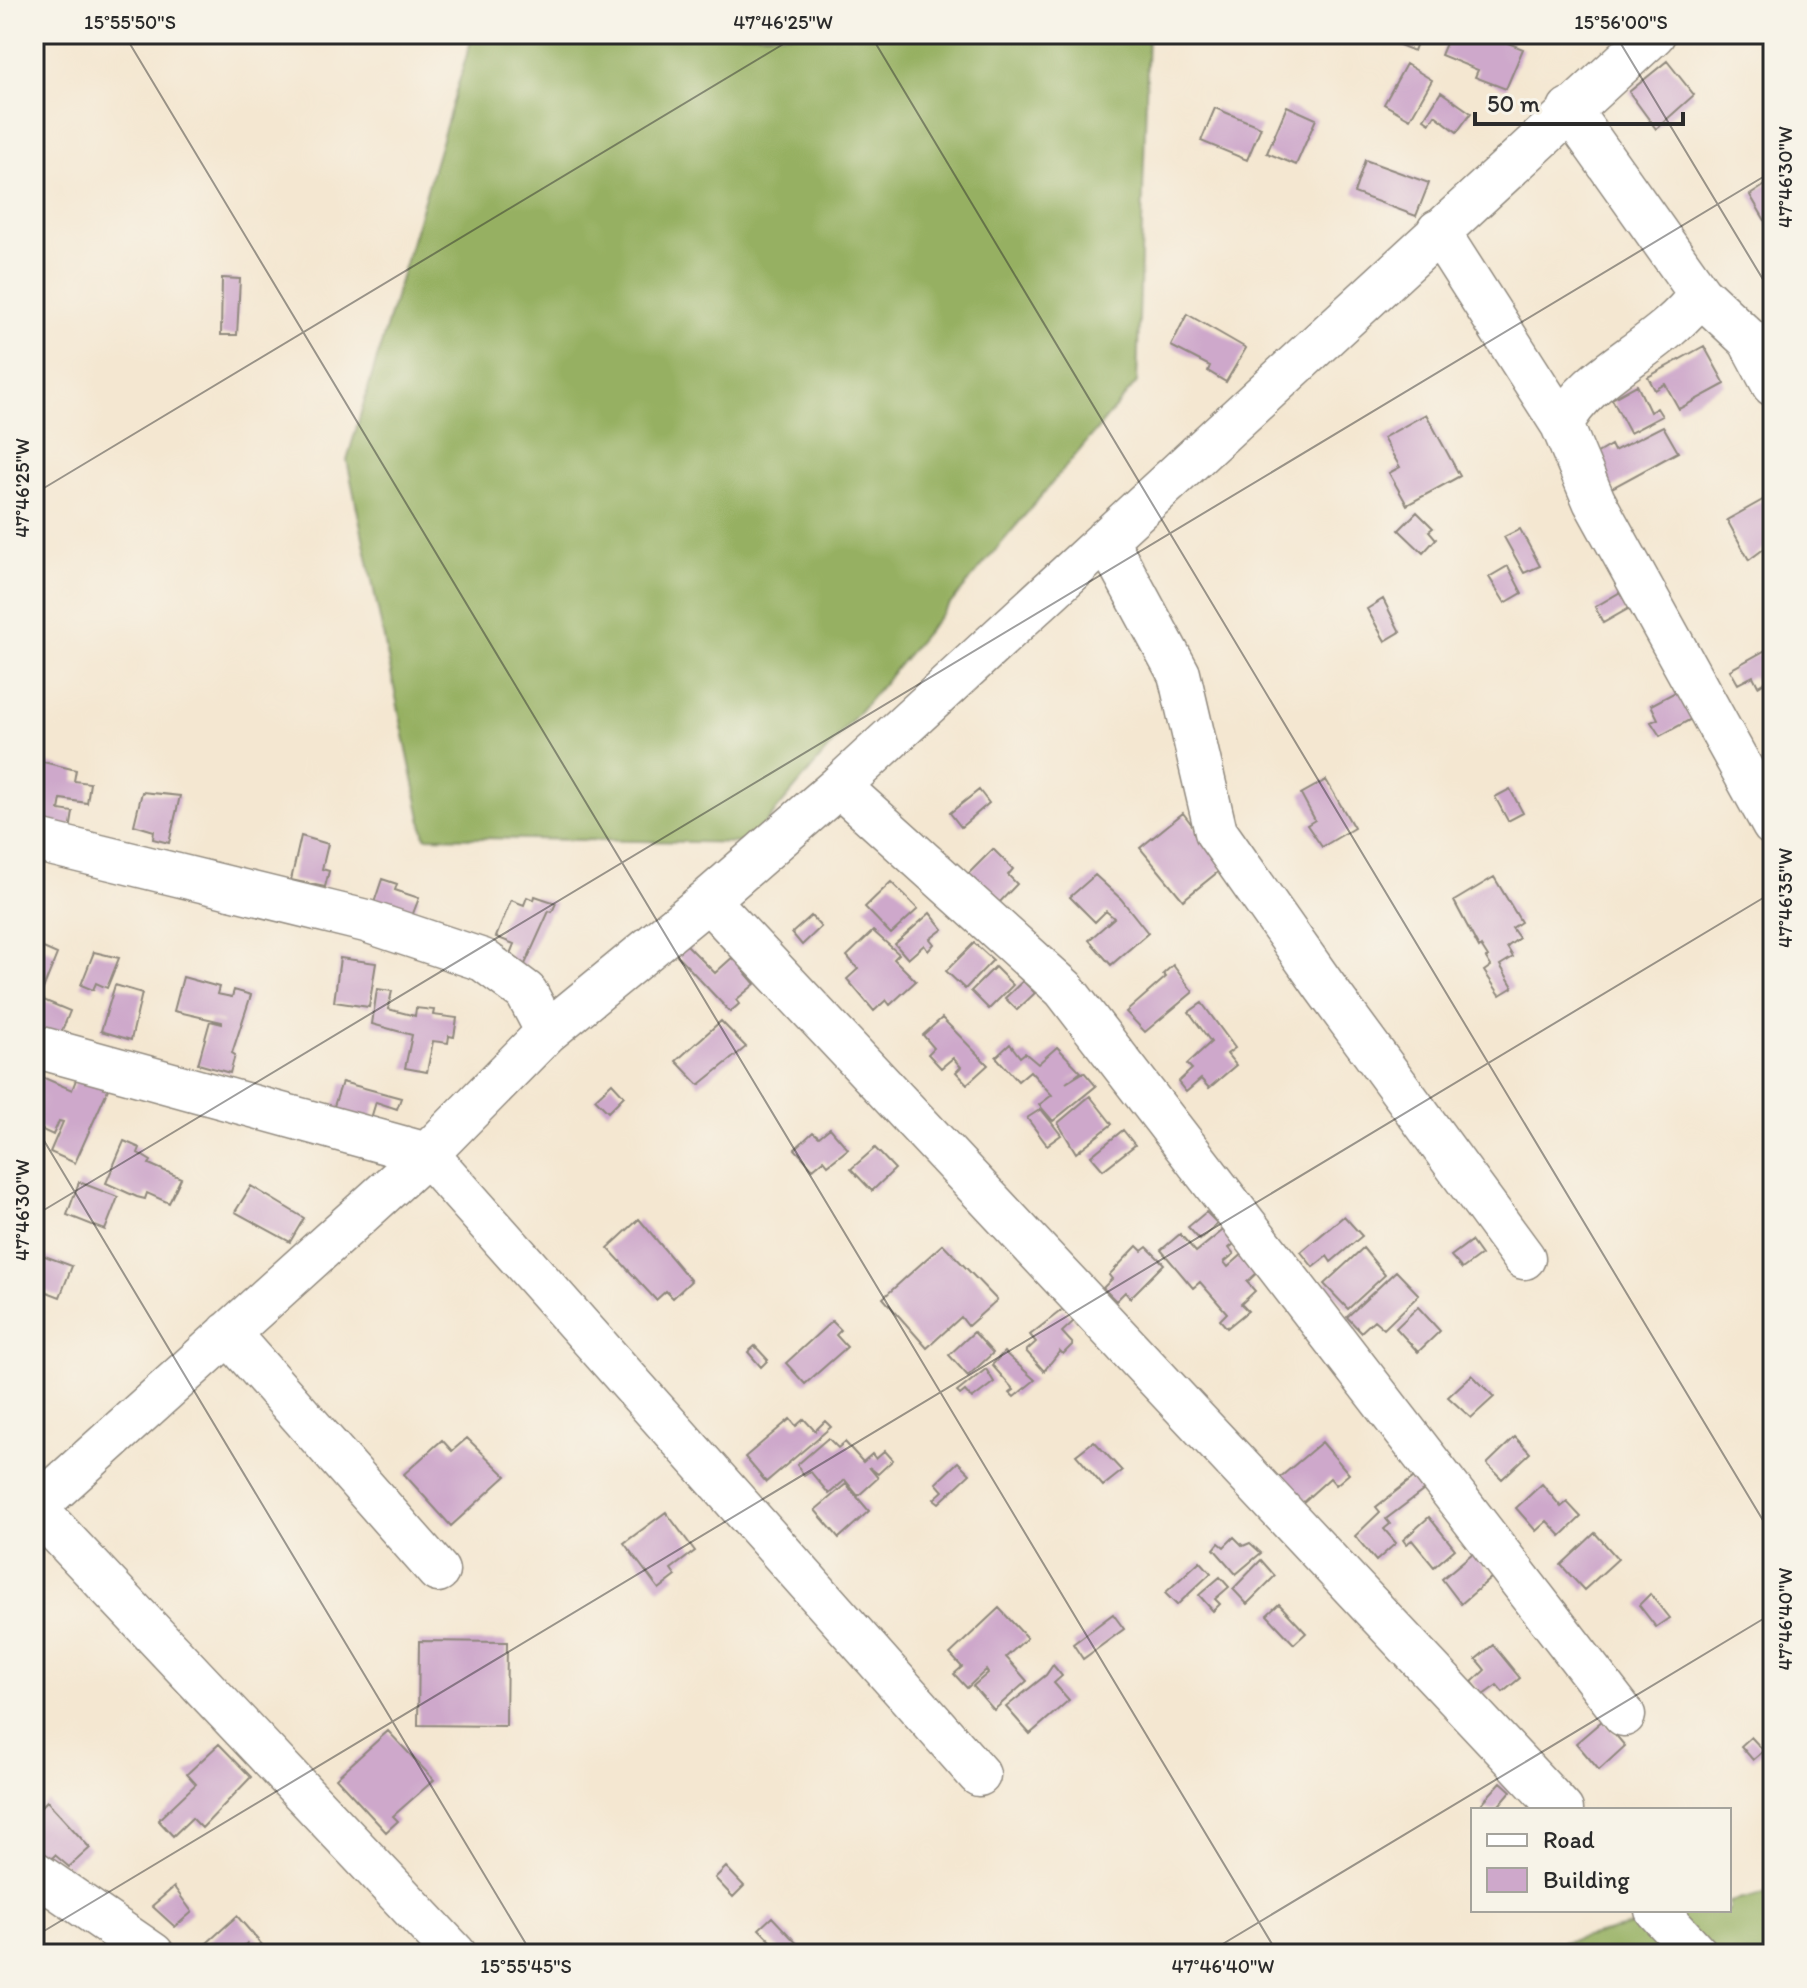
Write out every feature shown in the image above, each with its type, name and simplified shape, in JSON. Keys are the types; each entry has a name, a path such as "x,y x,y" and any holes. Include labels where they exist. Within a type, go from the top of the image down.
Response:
{"street":[{"path":"455,1954 34,1508 427,1154 547,1032 708,900 839,786 1569,109 1654,34"},
{"path":"1569,109 1700,294 1749,340 1773,385"},
{"path":"1438,231 1562,425 1594,501 1773,825"},
{"path":"1562,425 1571,406 1584,393 1665,334 1700,294"},
{"path":"1106,539 1179,674 1216,832 1325,987 1524,1258"},
{"path":"839,786 1064,989 1624,1715"},
{"path":"34,840 366,921 483,960 526,992 547,1032"},
{"path":"708,900 1560,1808"},
{"path":"34,1046 427,1154 979,1775"},
{"path":"228,1333 438,1571"},
{"path":"34,1872 153,1954"},
{"path":"1658,1912 1697,1954"}],"green space":[{"path":"473,34 1148,34 1137,382 749,843 425,837 347,460"},
{"path":"1773,1892 1773,1954 1547,1954 1564,1942 1689,1912 1731,1912 1731,1902"}],"building":[{"path":"1373,34 1420,34 1414,51"},
{"path":"1450,34 1486,34 1523,49 1506,89 1475,77 1478,70 1441,55"},
{"path":"1667,61 1694,95 1656,129 1629,92"},
{"path":"1406,64 1432,80 1410,119 1384,104"},
{"path":"1441,92 1471,113 1457,132 1435,115 1430,123 1424,119"},
{"path":"1287,106 1316,119 1296,165 1267,153"},
{"path":"1215,108 1261,127 1247,160 1201,141"},
{"path":"1365,160 1429,183 1416,216 1354,193"},
{"path":"1773,180 1773,234 1750,195"},
{"path":"222,278 240,279 237,335 221,335"},
{"path":"1187,314 1246,348 1226,382 1208,371 1210,366 1171,346"},
{"path":"1704,346 1725,384 1679,409 1665,384 1655,390 1648,377"},
{"path":"1637,385 1650,412 1657,408 1662,416 1630,433 1612,399"},
{"path":"1426,414 1460,476 1407,505 1389,473 1400,467 1383,438"},
{"path":"1663,426 1678,452 1612,488 1594,455 1611,445 1614,451"},
{"path":"1768,497 1773,506 1773,542 1749,560 1727,520"},
{"path":"1417,512 1433,528 1429,531 1436,539 1423,553 1399,530"},
{"path":"1520,529 1540,566 1524,573 1504,537"},
{"path":"1508,566 1522,593 1505,603 1489,577"},
{"path":"1624,590 1633,606 1603,623 1595,607"},
{"path":"1383,599 1400,632 1385,641 1367,609"},
{"path":"1773,646 1773,677 1758,686 1753,676 1738,684 1730,670"},
{"path":"1681,689 1695,717 1660,736 1651,722 1658,719 1651,705"},
{"path":"35,760 76,770 74,781 90,783 87,803 61,799 59,810 73,812 69,837 34,829"},
{"path":"1326,780 1354,828 1322,847 1307,825 1315,820 1301,794"},
{"path":"1510,789 1523,813 1508,821 1495,797"},
{"path":"979,790 989,803 961,827 950,813"},
{"path":"142,792 180,796 169,843 153,839 154,831 134,825"},
{"path":"1183,813 1224,867 1183,900 1140,848"},
{"path":"301,836 328,844 322,869 329,871 325,887 291,880"},
{"path":"993,849 1013,869 1008,875 1017,884 997,905 960,882"},
{"path":"1095,875 1121,899 1148,933 1111,965 1089,940 1114,918 1106,911 1095,922 1070,897"},
{"path":"1494,877 1521,922 1512,928 1519,938 1507,947 1513,957 1500,965 1513,987 1500,995 1484,971 1491,966 1488,957 1481,946 1479,948 1454,901"},
{"path":"382,879 397,884 395,890 419,898 412,916 374,903"},
{"path":"891,882 918,909 891,934 865,907"},
{"path":"535,896 556,903 552,912 549,911 522,971 506,964 514,944 496,937 511,900 524,905 527,897 534,900"},
{"path":"930,913 943,929 930,939 934,944 928,951 924,945 908,959 895,944"},
{"path":"811,916 821,927 802,945 792,933"},
{"path":"873,931 899,954 894,959 916,981 890,1005 886,1000 874,1011 847,979 858,969 847,956"},
{"path":"684,942 715,973 734,956 745,967 742,969 755,984 736,1000 739,1004 730,1012 674,952"},
{"path":"974,943 993,960 965,989 946,971"},
{"path":"41,947 57,954 41,994 34,991 34,964"},
{"path":"94,952 119,958 107,988 96,983 93,990 81,985"},
{"path":"340,958 376,963 369,1007 334,1002"},
{"path":"1173,965 1193,992 1145,1032 1126,1012 1166,977 1163,974"},
{"path":"995,967 1013,985 989,1009 971,991"},
{"path":"183,977 219,987 217,994 232,997 234,990 251,995 232,1053 235,1055 230,1073 198,1064 210,1021 222,1022 174,1011"},
{"path":"1023,981 1035,993 1017,1010 1005,998"},
{"path":"115,985 142,993 131,1040 101,1031"},
{"path":"377,989 392,991 388,1009 415,1016 416,1008 434,1010 433,1015 457,1018 454,1037 449,1036 448,1043 433,1041 427,1072 405,1068 412,1035 372,1024"},
{"path":"41,999 70,1011 58,1041 34,1026"},
{"path":"1202,1003 1235,1048 1227,1054 1236,1065 1209,1088 1201,1079 1186,1092 1178,1082 1192,1069 1187,1064 1211,1042 1189,1012"},
{"path":"942,1018 988,1065 967,1084 956,1072 961,1067 953,1058 941,1068 928,1054 934,1048 923,1035"},
{"path":"721,1021 746,1047 699,1085 676,1061"},
{"path":"1010,1044 1020,1057 1025,1053 1038,1064 1057,1047 1081,1072 1066,1083 1084,1072 1096,1086 1053,1121 1039,1105 1052,1095 1030,1071 1018,1081 996,1057"},
{"path":"42,1077 72,1090 77,1077 108,1089 75,1163 50,1152 63,1122 59,1121 53,1135 34,1126 34,1097"},
{"path":"342,1082 401,1098 397,1109 376,1102 369,1125 331,1115"},
{"path":"612,1083 624,1096 608,1112 595,1099"},
{"path":"1090,1096 1112,1124 1076,1153 1058,1123"},
{"path":"1041,1109 1061,1135 1047,1145 1027,1118"},
{"path":"830,1128 848,1149 828,1165 824,1160 813,1169 795,1149 813,1132 819,1137"},
{"path":"1123,1130 1135,1145 1103,1170 1091,1156"},
{"path":"124,1141 140,1148 138,1153 151,1161 149,1164 181,1178 169,1203 147,1193 145,1199 137,1197 106,1183"},
{"path":"875,1148 895,1169 872,1191 851,1169"},
{"path":"79,1182 118,1197 105,1230 67,1215"},
{"path":"251,1186 304,1218 290,1242 235,1212"},
{"path":"1206,1212 1218,1224 1200,1240 1188,1227"},
{"path":"1344,1216 1362,1236 1331,1262 1327,1256 1313,1267 1301,1252"},
{"path":"639,1219 691,1281 673,1298 666,1291 656,1300 608,1248"},
{"path":"1232,1223 1242,1238 1229,1248 1234,1254 1224,1262 1228,1267 1245,1252 1260,1270 1247,1282 1255,1291 1241,1304 1248,1311 1227,1328 1220,1320 1227,1313 1200,1282 1193,1288 1161,1250 1180,1234 1196,1252"},
{"path":"1471,1241 1481,1255 1462,1269 1451,1256"},
{"path":"943,1244 997,1300 968,1326 961,1317 927,1348 883,1298"},
{"path":"1137,1246 1142,1251 1147,1247 1164,1264 1130,1298 1125,1292 1116,1301 1103,1288 1112,1279 1109,1275"},
{"path":"1363,1248 1385,1275 1348,1309 1324,1284"},
{"path":"34,1252 72,1266 60,1297 34,1287"},
{"path":"1396,1271 1419,1295 1384,1329 1374,1320 1361,1332 1347,1317"},
{"path":"1418,1307 1440,1331 1418,1352 1396,1328"},
{"path":"1063,1309 1074,1321 1062,1332 1073,1344 1063,1354 1060,1351 1044,1371 1026,1351 1036,1342 1030,1335"},
{"path":"832,1321 841,1330 836,1335 847,1347 805,1384 786,1363"},
{"path":"974,1332 993,1353 968,1376 949,1355"},
{"path":"755,1346 768,1360 761,1367 748,1352"},
{"path":"1004,1352 1035,1380 1014,1397 1010,1393 1014,1390 992,1365"},
{"path":"986,1369 994,1382 972,1399 965,1391 960,1395 957,1392"},
{"path":"1472,1375 1494,1397 1471,1418 1448,1397"},
{"path":"790,1419 796,1426 804,1419 815,1431 825,1421 831,1427 766,1482 745,1457"},
{"path":"1515,1437 1530,1453 1502,1479 1487,1464"},
{"path":"467,1438 506,1476 451,1526 404,1474 442,1440 452,1451"},
{"path":"828,1438 838,1448 845,1442 863,1462 872,1454 876,1459 885,1451 893,1460 878,1474 869,1467 878,1478 858,1496 845,1480 829,1494 810,1471 804,1475 797,1465"},
{"path":"1094,1441 1122,1471 1103,1486 1076,1455"},
{"path":"1322,1442 1349,1474 1336,1485 1330,1478 1301,1504 1278,1479"},
{"path":"958,1462 970,1474 939,1503 934,1499 943,1491 936,1483"},
{"path":"1418,1474 1428,1487 1386,1519 1390,1524 1384,1529 1396,1543 1376,1561 1355,1536 1380,1512 1376,1507"},
{"path":"846,1484 869,1511 839,1538 815,1510"},
{"path":"1542,1484 1561,1507 1567,1502 1581,1517 1561,1536 1547,1521 1536,1531 1516,1508"},
{"path":"666,1512 695,1551 671,1569 676,1576 659,1589 624,1543"},
{"path":"1429,1517 1455,1549 1434,1567 1412,1540 1406,1544 1403,1540"},
{"path":"1595,1533 1618,1559 1584,1590 1561,1565"},
{"path":"1234,1537 1243,1546 1250,1543 1261,1553 1236,1574 1214,1549 1219,1543 1224,1547"},
{"path":"1473,1553 1492,1577 1461,1604 1442,1579"},
{"path":"1261,1560 1275,1576 1247,1604 1233,1589"},
{"path":"1200,1561 1211,1573 1177,1605 1165,1593"},
{"path":"1220,1577 1229,1587 1215,1599 1220,1604 1213,1611 1199,1595"},
{"path":"1650,1594 1669,1618 1656,1627 1639,1605"},
{"path":"1279,1604 1306,1633 1294,1644 1267,1615"},
{"path":"999,1608 1027,1638 1006,1657 1027,1681 994,1710 973,1686 988,1673 986,1670 967,1688 954,1674 962,1667 950,1654"},
{"path":"1113,1614 1124,1629 1083,1659 1073,1644"},
{"path":"419,1641 507,1642 506,1726 418,1725"},
{"path":"1493,1645 1520,1678 1503,1692 1497,1685 1483,1695 1472,1682 1485,1670 1476,1659"},
{"path":"1053,1665 1062,1676 1054,1683 1069,1700 1030,1734 1006,1707 1046,1675"},
{"path":"1603,1720 1625,1746 1599,1770 1576,1743"},
{"path":"388,1731 434,1780 393,1816 398,1821 386,1832 336,1778"},
{"path":"1751,1737 1764,1751 1753,1760 1741,1746"},
{"path":"219,1744 251,1777 202,1828 192,1818 173,1836 158,1820 196,1784 187,1774"},
{"path":"1501,1782 1511,1791 1497,1808 1486,1808 1482,1803"},
{"path":"47,1801 90,1848 69,1867 55,1855 34,1876 34,1814"},
{"path":"726,1867 744,1886 733,1897 715,1878"},
{"path":"174,1887 192,1912 175,1927 152,1906"},
{"path":"237,1916 270,1954 246,1954 251,1949 247,1943 236,1954 201,1954 198,1951"},
{"path":"772,1917 804,1951 784,1954 759,1929"}]}
